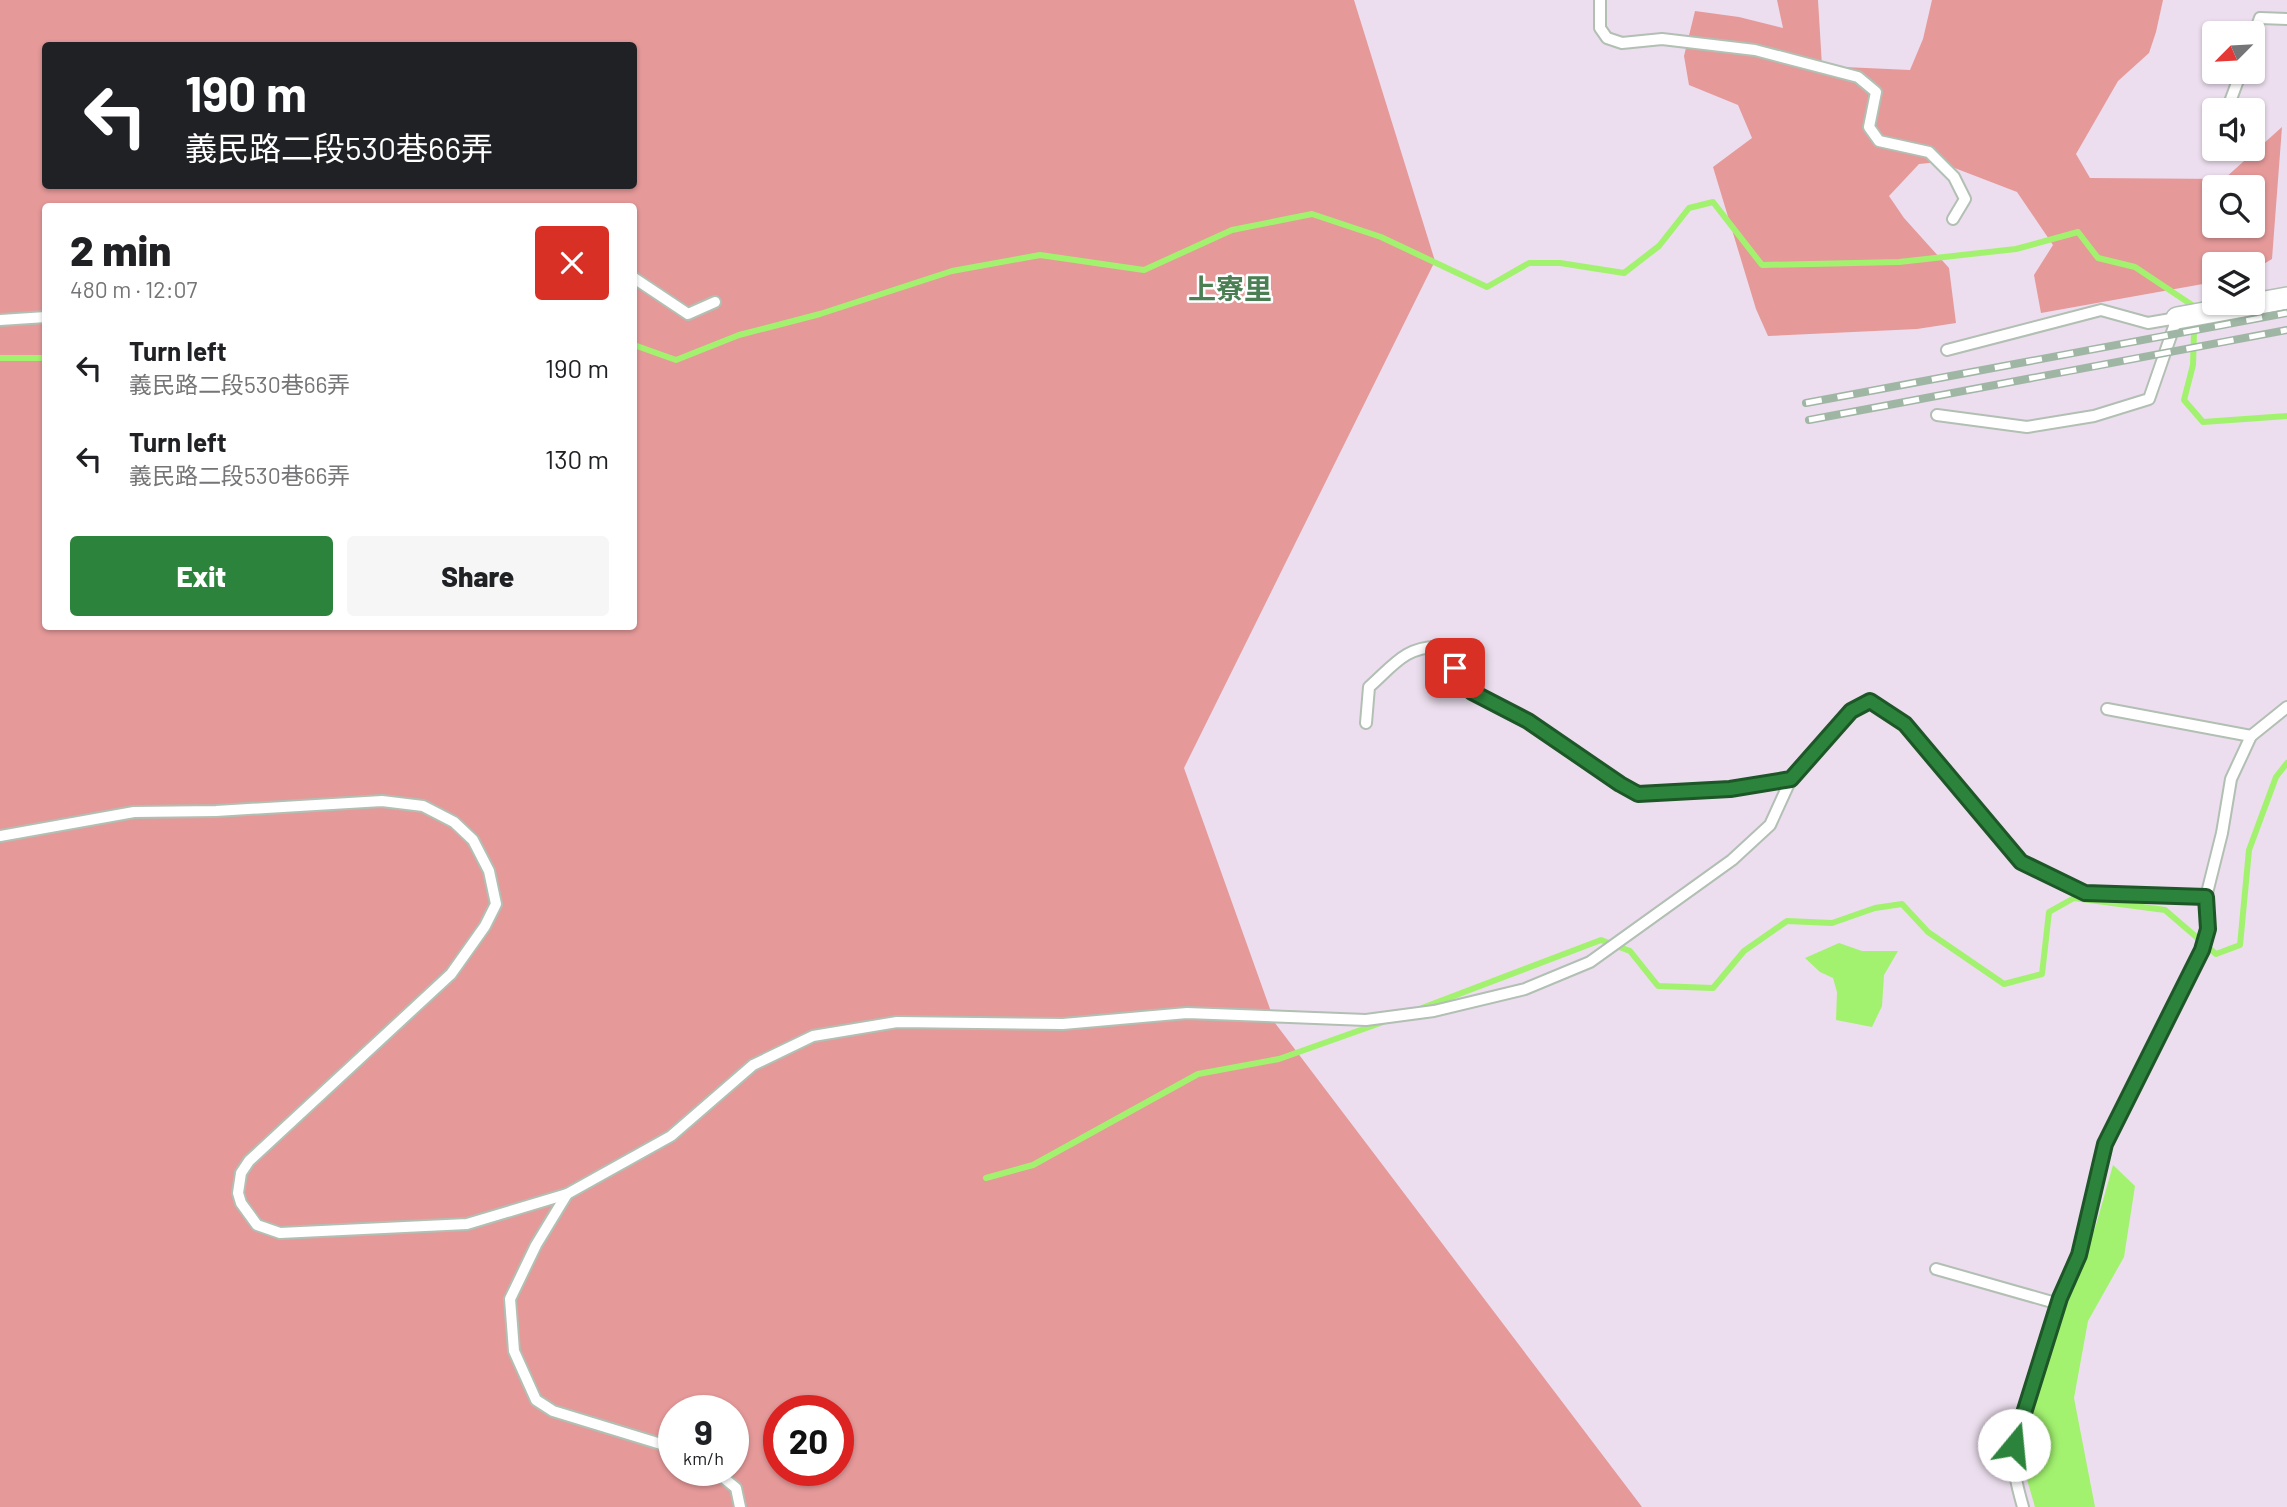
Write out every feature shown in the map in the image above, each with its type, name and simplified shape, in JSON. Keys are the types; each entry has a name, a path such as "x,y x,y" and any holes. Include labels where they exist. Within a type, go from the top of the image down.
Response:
{"street":[{"path":"2177,318 2287,298"}],"lane":[{"path":"1601,0 1600,28 1607,38 1622,43 1662,40 1755,50 1857,77 1876,92 1869,127 1880,141 1929,152 1954,177 1965,199 1953,219"},
{"path":"2259,21 2260,18 2287,19"},
{"path":"637,280 688,314 715,302"},
{"path":"1937,415 2027,427 2094,416 2149,398 2177,318 2148,323 2101,310 1947,350"},
{"path":"0,320 42,317"},
{"path":"1366,723 1369,687 1410,651 1426,646 1440,647 1472,692 1528,721 1638,794 1730,789 1791,779"},
{"path":"0,836 135,812 216,811 382,801 423,806 454,822 473,840 489,871 496,904 485,926 451,974 249,1161 241,1173 237,1193 242,1203 257,1225 280,1233 467,1224 567,1194 671,1136 753,1065 813,1036 897,1022 1063,1024 1187,1013 1366,1020 1434,1011 1525,989 1590,962 1732,860 1770,825 1791,779 1851,711 1870,701 1905,724 2021,862 2085,893 2206,897"},
{"path":"2023,1507 2013,1462 2014,1445 2059,1304 2079,1255 2105,1144 2202,950 2208,929 2206,897 2222,833 2231,779 2251,736 2287,707"},
{"path":"2107,709 2251,736"},
{"path":"567,1194 536,1245 510,1299 514,1351 536,1400 553,1411 658,1443"},
{"path":"1936,1269 2059,1304"},
{"path":"734,1486 740,1507"}],"shaded area":[{"path":"0,0 1354,0 1435,261 1184,768 1275,1023 1642,1507 0,1507"},
{"path":"1777,0 1818,0 1822,66 1910,70 1923,39 1932,0 2163,0 2149,53 2118,81 2076,154 2090,178 2202,179 2202,238 2265,238 2265,175 2228,175 2244,161 2265,161 2265,142 2282,127 2272,259 2265,263 2265,252 2202,252 2202,284 2041,313 2034,275 2053,245 2017,192 1939,162 1919,164 1889,196 1904,218 1949,268 1956,323 1917,329 1768,336 1756,309 1713,167 1752,138 1738,105 1689,85 1684,56 1695,11 1739,17 1783,28"},
{"path":"1839,943 1862,951 1898,951 1884,975 1882,1006 1872,1027 1836,1020 1837,992 1833,978 1820,972 1805,958"},
{"path":"2113,1165 2135,1186 2124,1257 2088,1321 2074,1398 2095,1507 2035,1507 2021,1459 2047,1360 2096,1225"}],"waterway":[{"path":"637,346 676,360 739,335 820,314 952,271 1040,255 1144,270 1232,230 1312,214 1381,237 1487,287 1529,263 1560,263 1624,273 1659,246 1689,208 1713,202 1762,265 1899,262 2016,249 2078,232 2098,258 2135,267 2195,307"},
{"path":"2194,333 2193,365 2184,400 2203,422 2287,416"},
{"path":"0,358 42,358"},
{"path":"1422,1008 1601,940 1630,951 1658,986 1713,988 1744,951 1787,921 1832,923 1875,908 1902,904 1928,932 2004,984 2042,974 2049,912 2074,898 2165,910 2216,954 2240,945 2249,850 2276,777 2287,763"},
{"path":"986,1178 1033,1165 1198,1074 1279,1059 1386,1021"}],"railway":[{"path":"1806,403 2287,313"},
{"path":"1809,420 2287,330"}],"district":[{"name":"上寮里","path":"1230,288"}],"route":[{"path":"1455,668 1472,692 1528,721 1638,794 1730,789 1791,779 1851,711 1870,701 1905,724 2021,862 2085,893 2206,897 2208,929 2202,950 2105,1144 2079,1255 2060,1298 2014,1445"}]}
